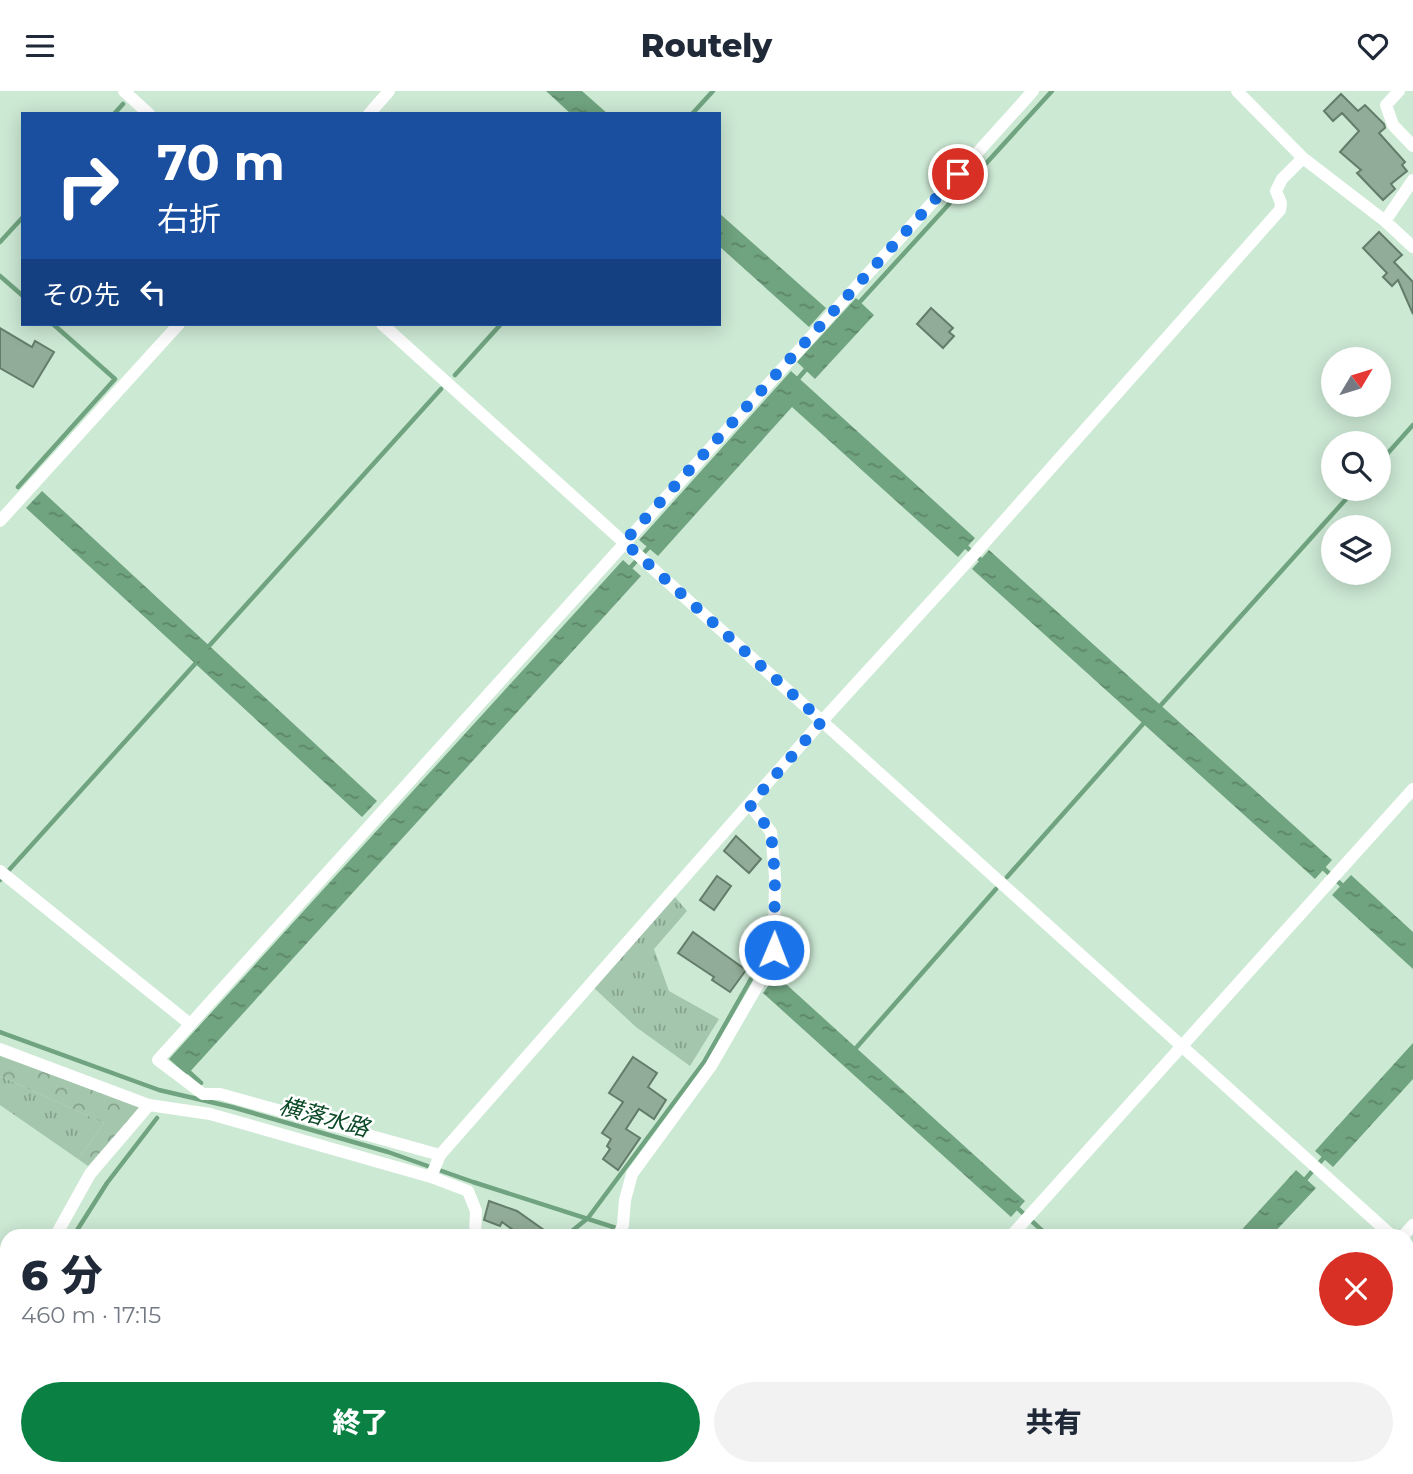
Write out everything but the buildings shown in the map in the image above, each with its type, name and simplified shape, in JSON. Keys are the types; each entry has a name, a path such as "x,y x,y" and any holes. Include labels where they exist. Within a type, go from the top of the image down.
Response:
{"street":[{"path":"124,91 147,112"},
{"path":"371,112 389,91"},
{"path":"440,1155 220,1094 203,1094 158,1060 1033,91"},
{"path":"1237,91 1303,158 1385,221 1413,247"},
{"path":"1399,91 1386,105 1393,125 1413,146"},
{"path":"431,1177 440,1155 822,721 975,554 1280,210 1281,203 1276,191 1282,179 1303,158"},
{"path":"1385,221 1413,180"},
{"path":"0,521 177,326"},
{"path":"384,326 1384,1229"},
{"path":"1018,1229 1413,789"},
{"path":"621,1229 632,1174 711,1066 759,983 774,950 775,876 771,832 750,805"},
{"path":"4,875 190,1024"},
{"path":"0,1049 149,1105 210,1114 431,1177 468,1191 476,1211 475,1229"},
{"path":"210,1114 220,1094"},
{"path":"59,1229 90,1174 149,1105"}],"green space":[{"path":"675,897 687,911 654,949 669,991 719,1019 690,1066 636,1027 594,988"},
{"path":"0,1056 140,1107 88,1166 78,1159 104,1123 0,1076"},
{"path":"0,1076 104,1123 78,1159 0,1105"}],"water":[{"path":"546,91 582,91 606,112 569,112"},
{"path":"721,215 826,308 809,327 721,248"},
{"path":"856,298 874,315 815,379 797,362"},
{"path":"791,371 975,538 958,557 792,407 658,556 639,540"},
{"path":"42,491 377,801 362,817 26,508"},
{"path":"989,550 1332,860 1315,879 972,569"},
{"path":"623,560 641,576 187,1075 169,1059"},
{"path":"1351,875 1413,932 1413,969 1332,895"},
{"path":"776,975 1025,1201 1011,1217 763,993"},
{"path":"1413,1043 1413,1079 1333,1167 1315,1151"},
{"path":"1296,1170 1316,1188 1278,1229 1242,1229"}],"waterway":[{"path":"694,112 713,91"},
{"path":"857,305 1052,91"},
{"path":"116,112 123,104"},
{"path":"0,242 21,219"},
{"path":"0,276 21,294"},
{"path":"18,487 115,379 55,326"},
{"path":"455,375 499,326"},
{"path":"796,381 808,367"},
{"path":"209,646 441,389"},
{"path":"1391,450 1413,425"},
{"path":"1161,705 1344,501"},
{"path":"962,543 984,563"},
{"path":"628,570 651,545"},
{"path":"0,880 195,664"},
{"path":"1007,877 1143,724"},
{"path":"1321,866 1346,889"},
{"path":"856,1048 996,889"},
{"path":"574,1229 588,1218 704,1062 756,970 772,985"},
{"name":"横落水路","path":"0,1032 159,1090 232,1107 388,1152 619,1229"},
{"path":"189,1072 201,1083"},
{"path":"78,1229 107,1183 157,1118"},
{"path":"1303,1182 1327,1154"},
{"path":"1014,1205 1040,1229"}],"route":[{"path":"774,950 775,876 771,832 750,805 822,721 624,542 958,174"}]}
